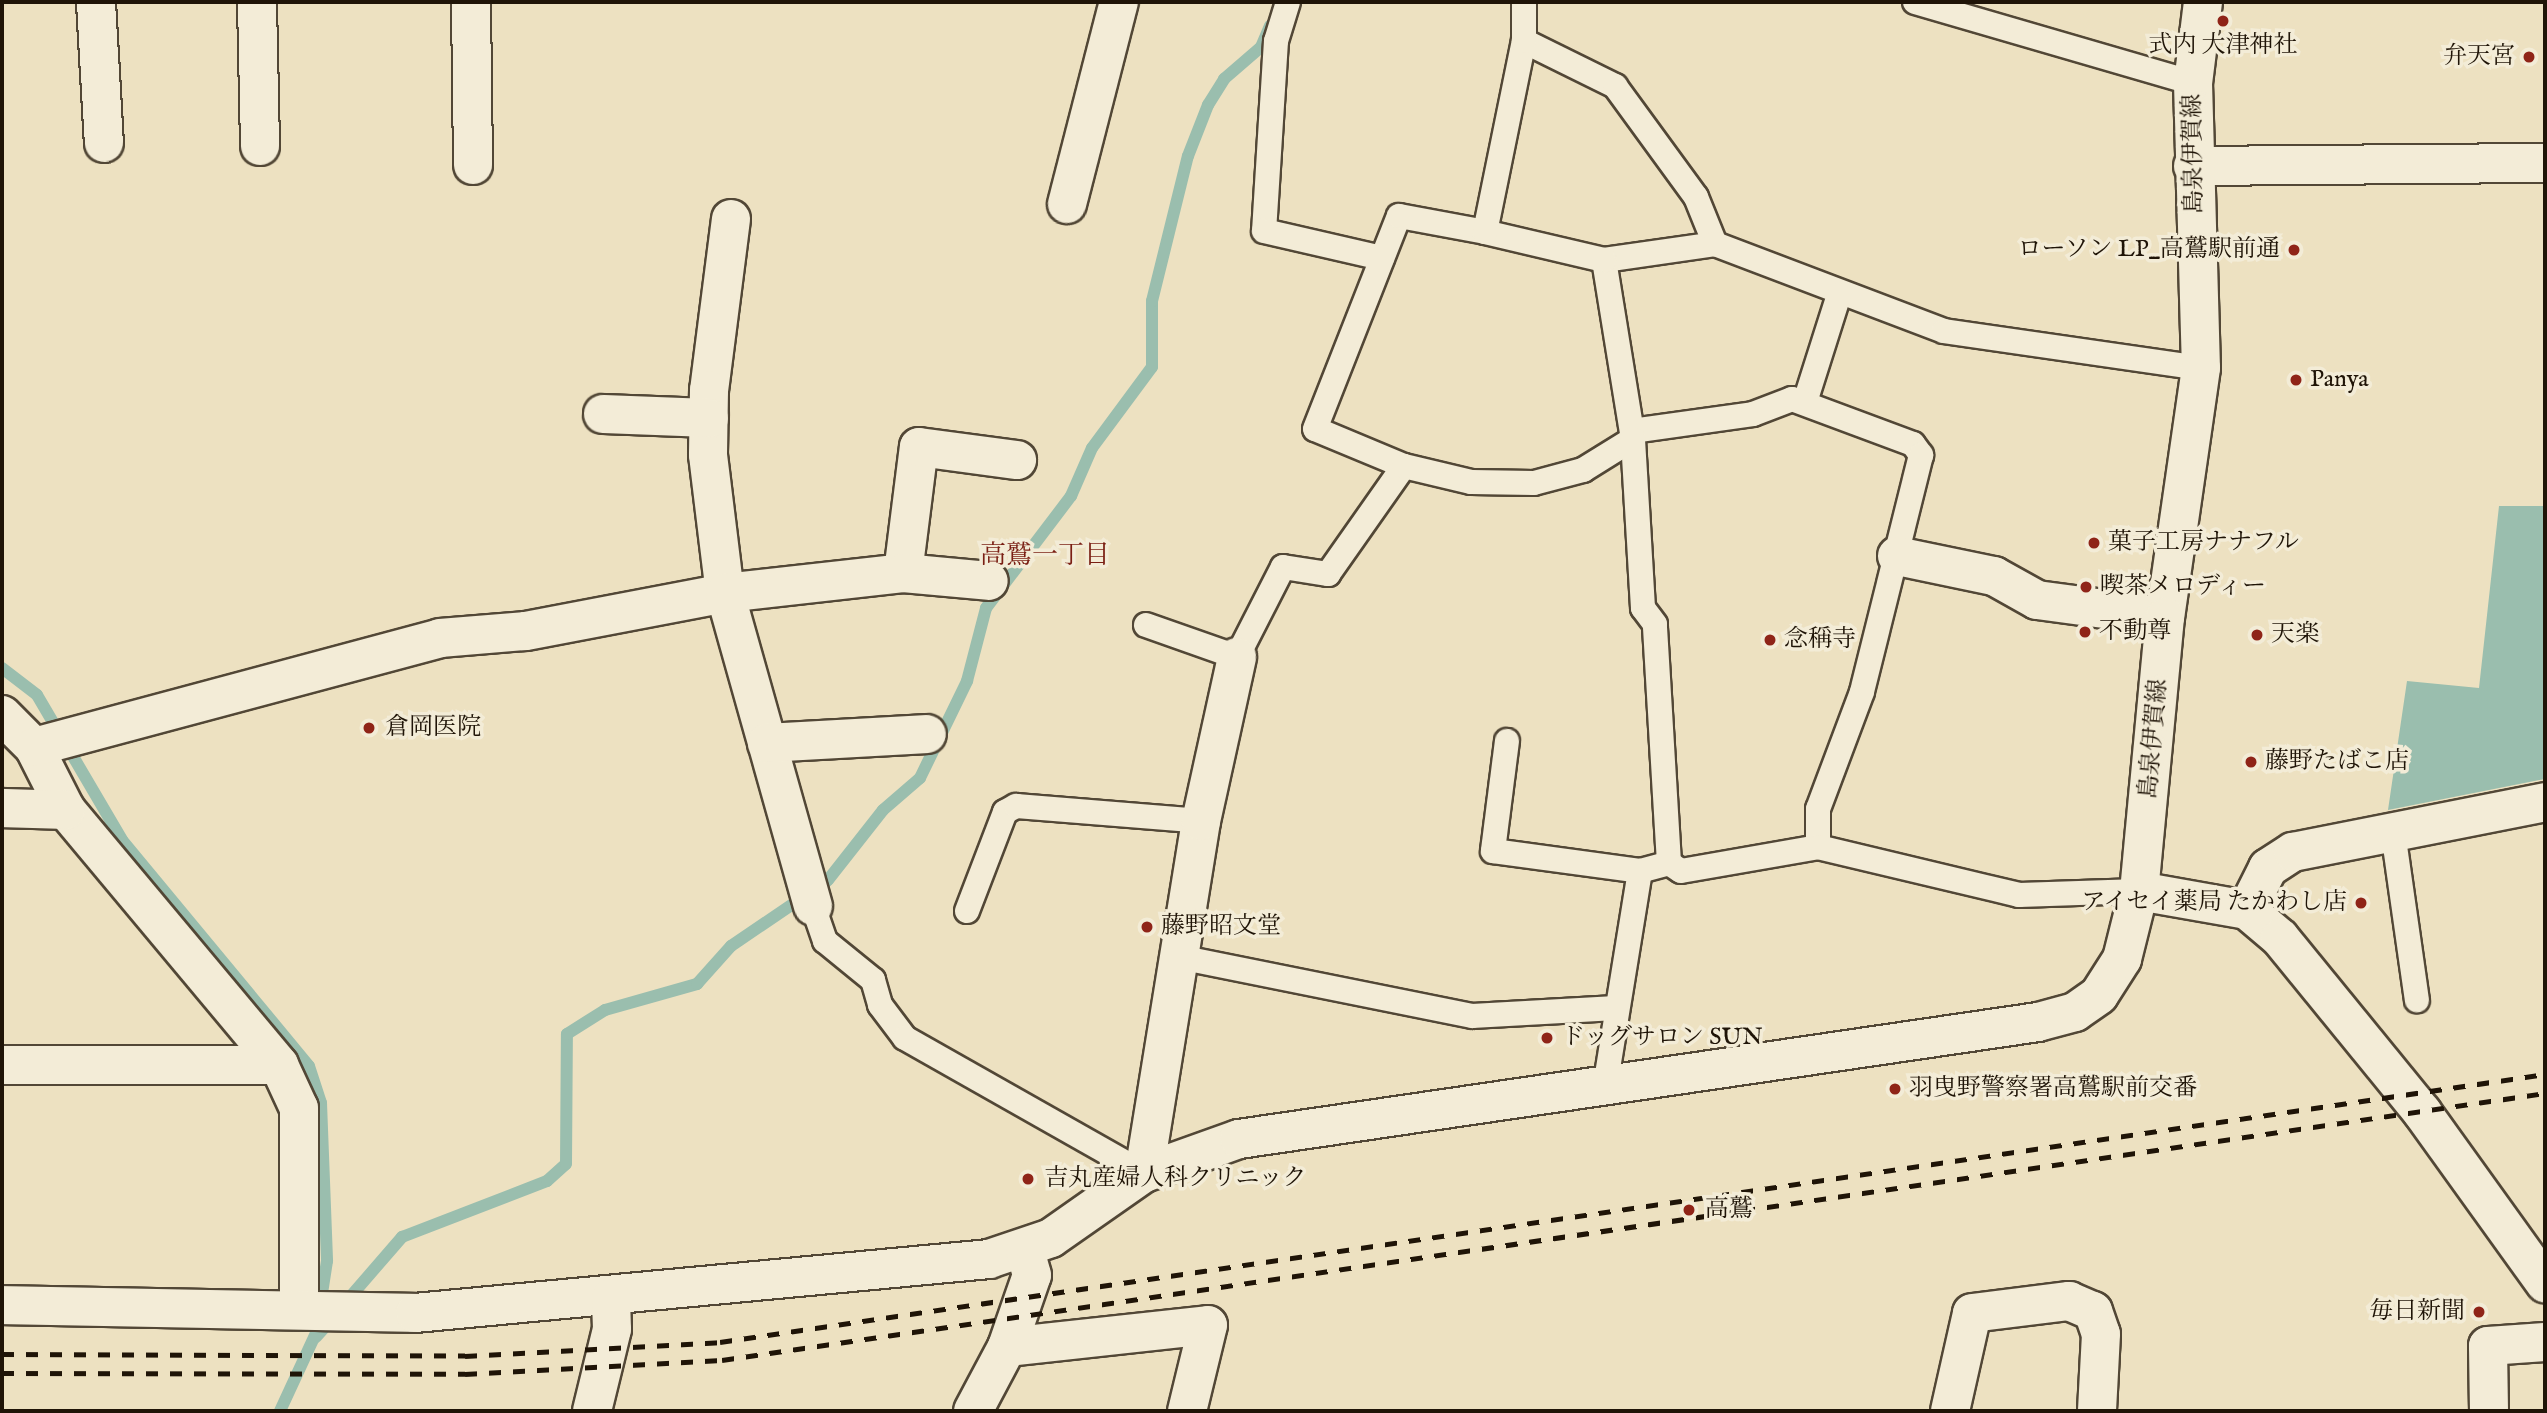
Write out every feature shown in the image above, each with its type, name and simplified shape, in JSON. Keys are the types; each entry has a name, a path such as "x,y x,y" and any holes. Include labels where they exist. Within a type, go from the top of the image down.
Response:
{"street":[{"path":"96,2 104,143"},
{"path":"257,2 260,146"},
{"path":"471,2 474,165"},
{"path":"1067,204 1119,2"},
{"name":"島泉伊賀線","path":"1025,1251 1144,1173 1239,1139 1605,1087 2075,1012 2099,995 2122,959 2139,891 2165,617 2201,368 2193,166 2193,83 2203,2"},
{"path":"2193,166 2545,163"},
{"path":"731,219 709,418 725,593 813,906"},
{"path":"603,414 709,418"},
{"path":"903,573 919,447 1017,460"},
{"path":"1897,556 1994,576 2037,600 2165,617"},
{"path":"34,747 440,638 526,631 725,593 903,573 989,581"},
{"path":"1144,1173 1184,958 1201,821 1237,657"},
{"path":"2,715 34,747 66,810 279,1065 299,1108 299,1308"},
{"path":"767,743 927,734"},
{"path":"2248,910 2268,868 2293,852 2545,802"},
{"path":"2,808 66,810"},
{"path":"2139,891 2248,910 2280,938 2365,1041 2545,1283"},
{"path":"2,1065 279,1065"},
{"path":"2,1305 299,1308 415,1313 611,1298 1025,1251 1032,1275 1007,1347 973,1411"},
{"path":"592,1411 611,1329 611,1298"},
{"path":"1950,1411 1972,1313 2069,1301 2093,1311 2101,1334 2096,1411"},
{"path":"1007,1347 1208,1325 1187,1411"},
{"path":"2489,1411 2488,1346 2545,1342"}],"lane":[{"path":"1288,2 1276,41 1264,231 1382,258"},
{"path":"1485,232 1524,41 1524,2"},
{"path":"1915,2 2193,83"},
{"path":"1524,41 1615,86 1696,197 1715,244"},
{"path":"1818,847 1818,809 1862,692 1921,455 1913,444 1792,399 1753,414 1632,435 1583,470 1534,483 1471,482 1404,466 1315,429 1399,216 1485,232 1604,260 1715,244 1839,295 1944,331 2201,368"},
{"path":"1604,260 1632,435 1643,608 1655,624 1668,863"},
{"path":"1805,402 1839,295"},
{"path":"1146,625 1237,657 1283,567 1328,574 1404,466"},
{"path":"1507,741 1493,851 1640,872 1668,863 1681,871 1818,847 2019,895 2139,891"},
{"path":"967,911 1005,812 1016,806 1201,821"},
{"path":"2393,832 2417,1000"},
{"path":"1605,1087 1640,872"},
{"path":"813,906 825,941 873,980 880,1005 905,1038 1144,1173"},
{"path":"1184,958 1472,1016 1616,1008"}],"shaded area":[{"path":"2499,506 2545,506 2545,779 2388,810 2407,681 2479,688"}],"waterway":[{"path":"344,1304 402,1237 547,1181 566,1164 567,1034 605,1010 697,984 731,946 828,880 883,810 920,778 967,681 986,608 1071,496 1092,448 1152,367 1152,301 1188,156 1208,105 1224,79 1261,47 1270,26"},
{"path":"2,668 37,695 122,840 309,1066 321,1103 327,1261 320,1306"},
{"path":"316,1337 333,1318"},
{"path":"280,1411 317,1331"}],"railway":[{"path":"2,1354 465,1356 720,1342 2545,1074"},
{"path":"2,1373 465,1374 722,1360 2545,1093"}],"place":[{"name":"式内 大津神社","path":"2223,21"},
{"name":"弁天宮","path":"2529,57"},
{"name":"ローソン LP_高鷲駅前通","path":"2294,250"},
{"name":"Panya","path":"2296,380"},
{"name":"菓子工房ナナフル","path":"2094,543"},
{"name":"喫茶メロディー","path":"2086,587"},
{"name":"不動尊","path":"2085,632"},
{"name":"天楽","path":"2257,635"},
{"name":"念稱寺","path":"1770,640"},
{"name":"倉岡医院","path":"369,728"},
{"name":"藤野たばこ店","path":"2251,762"},
{"name":"アイセイ薬局 たかわし店","path":"2361,903"},
{"name":"藤野昭文堂","path":"1147,927"},
{"name":"ドッグサロン SUN","path":"1547,1038"},
{"name":"羽曳野警察署高鷲駅前交番","path":"1895,1089"},
{"name":"吉丸産婦人科クリニック","path":"1028,1179"},
{"name":"高鷲","path":"1689,1210"},
{"name":"毎日新聞","path":"2479,1312"}],"district":[{"name":"高鷲一丁目","path":"1045,556"}]}
